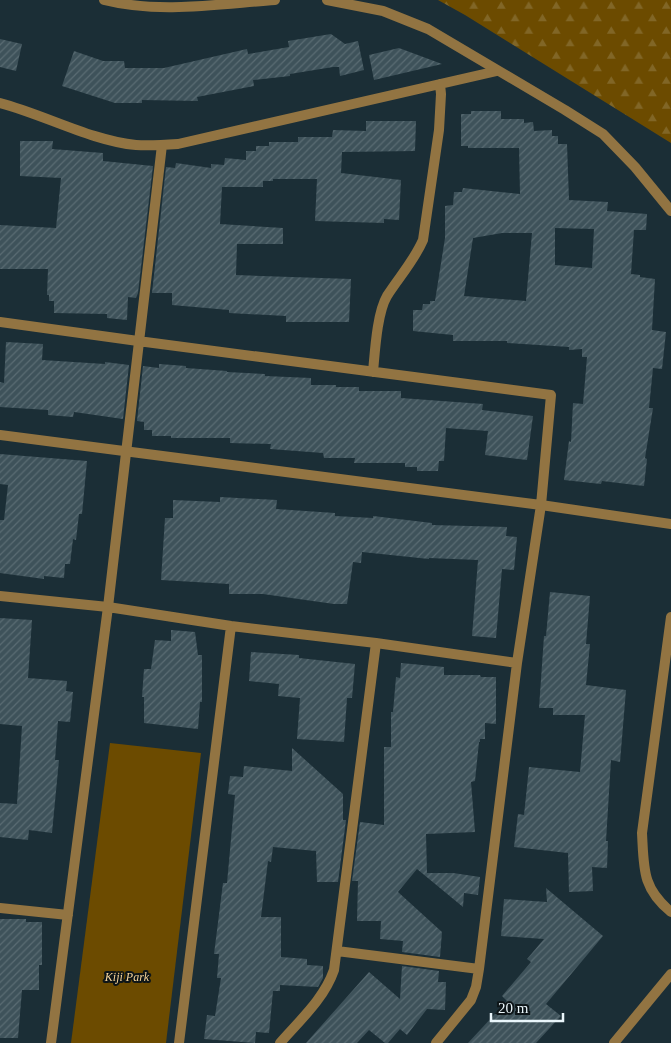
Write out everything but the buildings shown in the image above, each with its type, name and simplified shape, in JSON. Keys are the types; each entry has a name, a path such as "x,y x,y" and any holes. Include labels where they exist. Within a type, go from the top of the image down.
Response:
{"street":[{"path":"104,0 123,5 175,7 275,0"},
{"path":"326,0 383,11 428,29 603,134 635,167 671,211"},
{"path":"0,103 100,137 135,145 178,144 497,71"},
{"path":"373,372 381,312 386,297 417,253 423,240 439,130 440,84"},
{"path":"51,1043 108,607 162,145"},
{"path":"0,322 551,395 541,505 517,663 480,969 471,1000 436,1043"},
{"path":"0,435 541,505 671,524"},
{"path":"0,596 108,607 231,626 376,643 517,663"},
{"path":"671,617 642,833 644,867 648,885 659,902 671,912"},
{"path":"179,1043 231,626"},
{"path":"280,1043 325,989 334,970 376,643"},
{"path":"0,908 68,915"},
{"path":"337,951 480,969"},
{"path":"614,1043 671,974"}],"green space":[{"path":"438,0 671,0 671,143 465,15"},
{"name":"Kiji Park","path":"110,743 201,753 166,1043 71,1043"}]}
